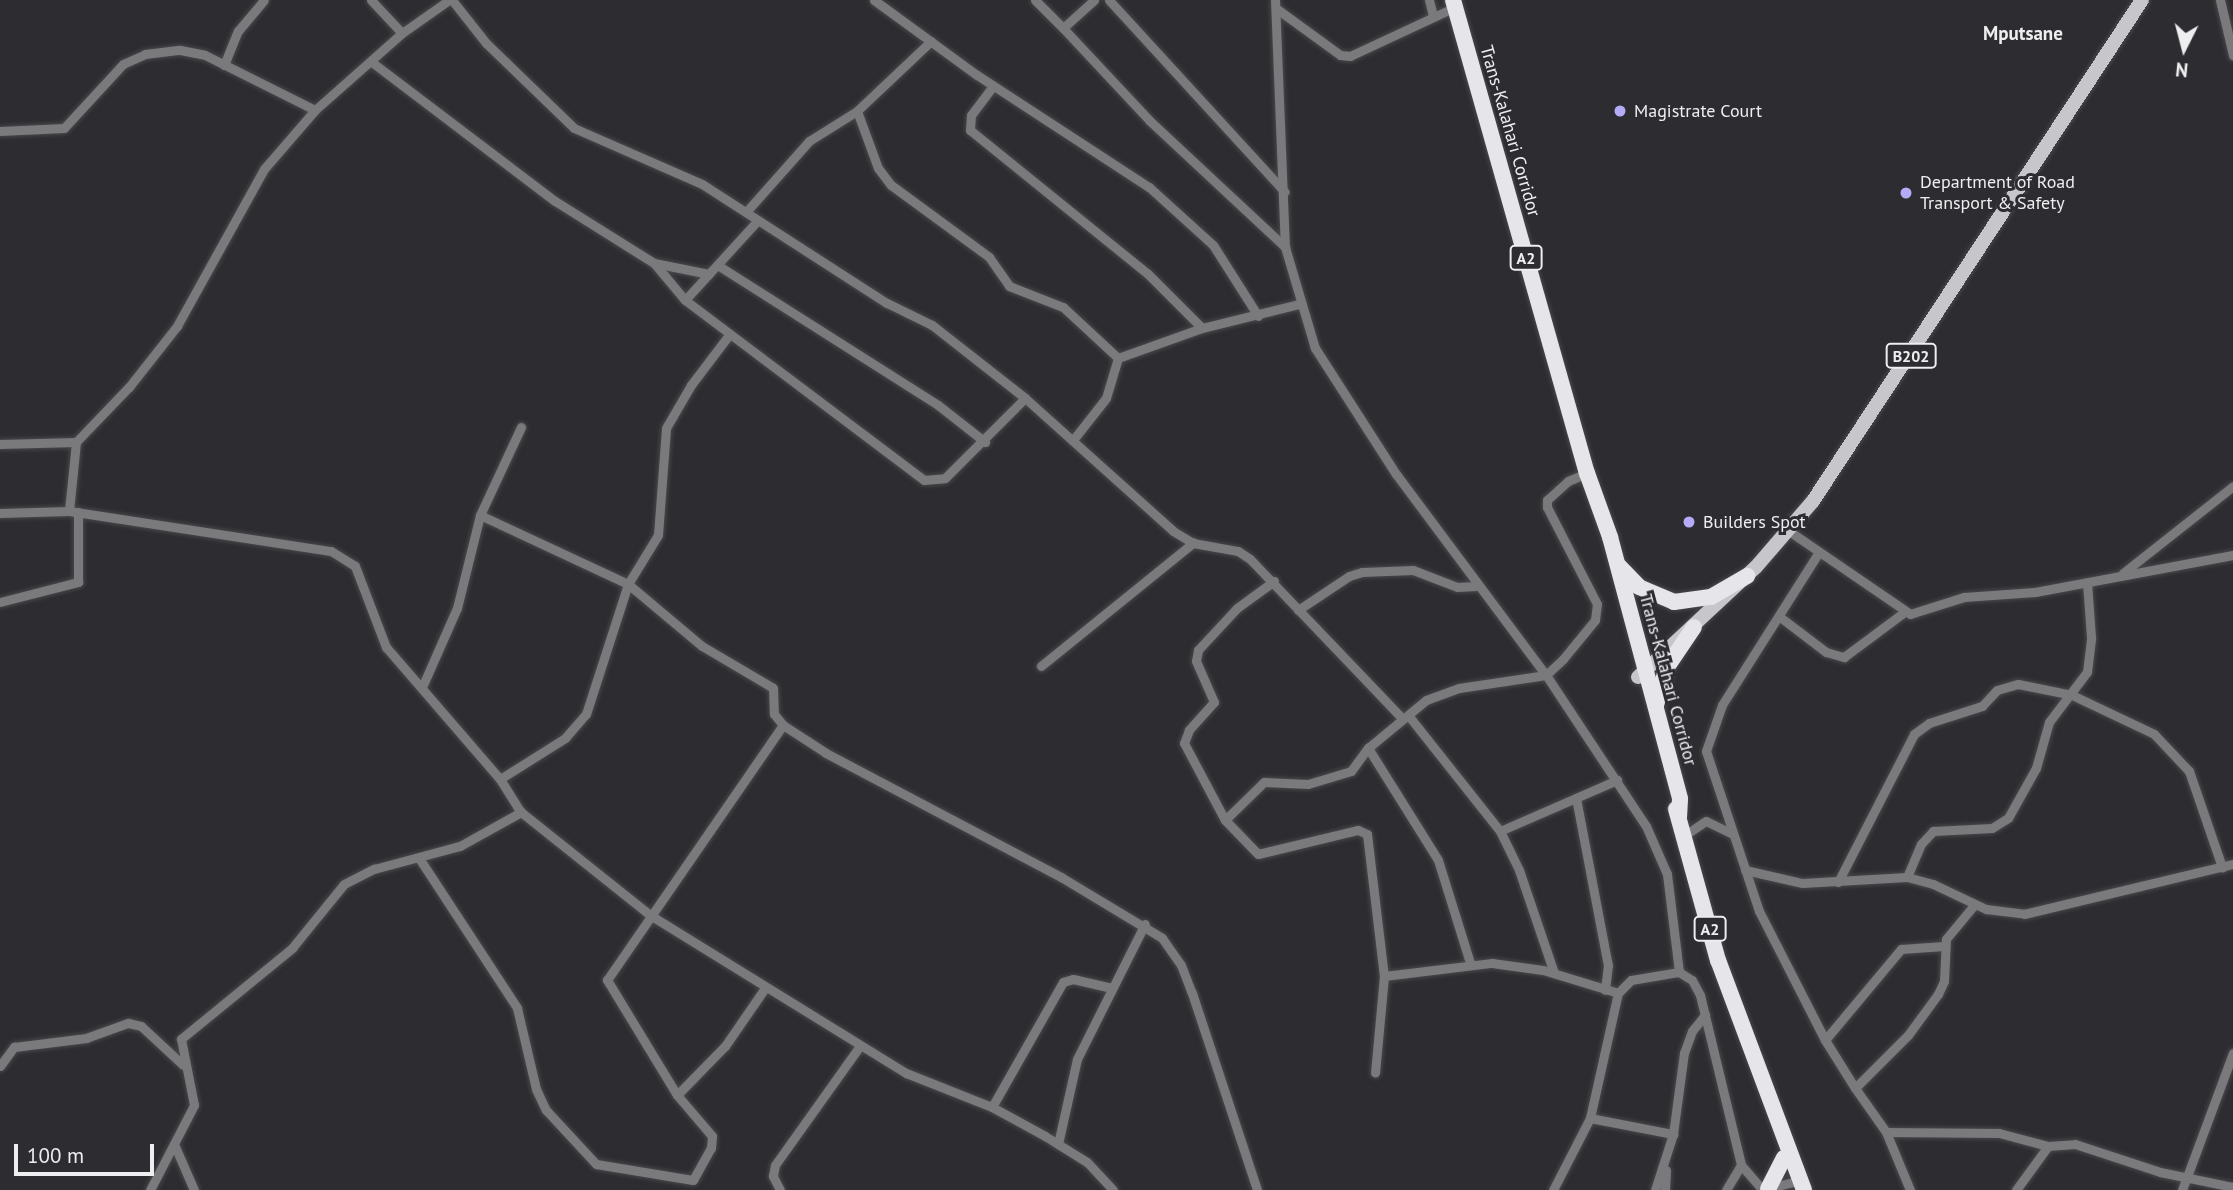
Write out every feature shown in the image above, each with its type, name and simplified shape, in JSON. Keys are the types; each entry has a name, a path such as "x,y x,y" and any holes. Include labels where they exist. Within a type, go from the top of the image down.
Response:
{"highway":[{"name":"Trans-Kalahari Corridor","path":"1454,3 1600,516 1641,674 1655,710 1680,799 1679,816"},
{"name":"Trans-Kalahari Corridor","path":"1600,516 1617,564 1671,801 1685,835 1718,960 1784,1158 1799,1187"},
{"path":"1617,564 1639,587 1674,602 1711,597 1747,576"},
{"path":"1655,710 1667,667 1694,627"},
{"name":"Trans-Kalahari Corridor","path":"1746,1042 1799,1187"},
{"path":"1764,1189 1784,1158"}],"main road":[{"name":"B202","path":"1641,674 1747,576 1789,531 1961,282 2142,0"}],"street":[{"path":"224,65 239,31 264,0"},
{"path":"371,0 402,33"},
{"path":"0,603 78,582 74,511 76,442 170,335 264,169 315,110 373,63 402,33 450,0 486,43 574,128 702,184 887,303 932,325 1025,398 1147,510 1193,543 1238,551 1274,581 1298,610 1405,717 1500,831 1519,870 1554,973"},
{"path":"874,0 993,86 1149,187 1213,245 1258,316"},
{"path":"1035,0 1150,121 1285,247"},
{"path":"1063,28 1094,0"},
{"path":"1109,0 1284,192"},
{"path":"1429,0 1433,16"},
{"path":"2220,0 2233,55"},
{"path":"1276,5 1340,55 1350,56 1454,3"},
{"path":"1276,5 1285,247 1299,304 1315,348 1340,390 1477,586 1546,675 1646,826 1667,874 1679,972"},
{"path":"746,212 809,141 857,111 931,41"},
{"path":"0,131 48,131 70,125 100,86 123,64 145,54 195,52 315,110"},
{"path":"373,63 555,201 654,262 685,300 929,482 945,478 985,442 1025,398"},
{"path":"993,86 971,115 970,130 1148,274 1202,328"},
{"path":"857,111 869,153 891,185 989,257 1009,286 1063,307 1118,358"},
{"path":"685,300 719,266 758,220"},
{"path":"654,262 709,274"},
{"path":"719,266 938,405 985,442"},
{"path":"1118,358 1202,328 1299,304"},
{"path":"500,779 565,738 586,714 628,584 658,535 666,428 691,385 729,335"},
{"path":"1073,440 1106,398 1118,358"},
{"path":"423,685 457,608 480,515 521,427"},
{"path":"0,444 76,442"},
{"path":"1226,820 1264,782 1295,785 1340,776 1359,765 1368,748 1426,700 1459,688 1546,675 1598,613 1547,507 1552,492 1587,473"},
{"path":"2123,573 2233,486"},
{"path":"0,513 74,511 331,551 355,566 386,647 423,685 500,779 521,812 650,915 906,1073 992,1107 1058,1144 1087,1162 1113,1190"},
{"path":"480,515 628,584 702,646 773,688 774,713 783,725 1145,924 1162,938 1181,965 1257,1190"},
{"path":"1789,531 1903,613"},
{"path":"1041,666 1193,543"},
{"path":"1819,552 1722,705 1706,751 1759,911 1825,1040 1886,1132 1910,1190"},
{"path":"1780,617 1826,652 1844,657 1903,613 1922,612 1964,597 2035,592 2123,573 2152,573 2233,555"},
{"path":"1298,610 1349,576 1362,572 1413,570 1457,587 1477,586"},
{"path":"1274,581 1237,608 1196,656 1214,702 1189,730 1184,743 1226,820 1258,854 1358,830 1367,834 1384,976 1375,1073"},
{"path":"1907,877 1921,844 1933,831 1992,828 2008,818 2036,768 2049,722 2087,672 2091,653 2087,582"},
{"path":"1838,882 1888,779 1922,727 1982,706 2006,685 2042,686 2072,695 2140,725 2182,760 2222,867"},
{"path":"419,858 517,1008 536,1089 546,1110 596,1164 687,1181 698,1177 712,1136 677,1095 607,983 650,915 783,725"},
{"path":"1368,748 1438,860 1470,963"},
{"path":"1500,831 1617,780"},
{"path":"1576,798 1608,965 1605,989"},
{"path":"150,1190 194,1105 183,1065 181,1039 284,956 344,884 374,869 419,858 477,838 521,812"},
{"path":"1685,835 1706,821 1733,835"},
{"path":"1745,870 1802,883 1907,877 1933,884 1974,905 1998,911 2035,912 2233,864"},
{"path":"1855,1088 1908,1035 1938,994 1944,981 1944,946 1974,905"},
{"path":"1058,1144 1077,1059 1145,924"},
{"path":"1825,1040 1902,949 1944,946"},
{"path":"1384,976 1470,963 1554,973 1618,993"},
{"path":"1553,1190 1590,1118 1618,993 1631,980 1679,972 1692,980 1705,1015 1741,1165 1764,1189 1799,1187"},
{"path":"992,1107 1063,982 1073,979 1112,988"},
{"path":"677,1095 725,1046 765,988"},
{"path":"1656,1190 1673,1134 1685,1053 1692,1031 1705,1015"},
{"path":"0,1066 14,1047 86,1038 128,1023 141,1026 183,1065"},
{"path":"780,1190 773,1176 775,1165 860,1046"},
{"path":"2182,1190 2233,1053"},
{"path":"1590,1118 1673,1134"},
{"path":"1886,1132 1999,1133 2048,1146 2075,1144 2187,1178 2233,1187"},
{"path":"174,1144 194,1190"},
{"path":"2016,1190 2048,1146"},
{"path":"1665,1190 1666,1161"},
{"path":"1727,1190 1741,1165"}],"place":[{"name":"Magistrate Court","path":"1620,111"},
{"name":"Department of Road Transport & Safety","path":"1906,193"},
{"name":"Builders Spot","path":"1689,522"}],"district":[{"name":"Mputsane","path":"2023,34"}]}
